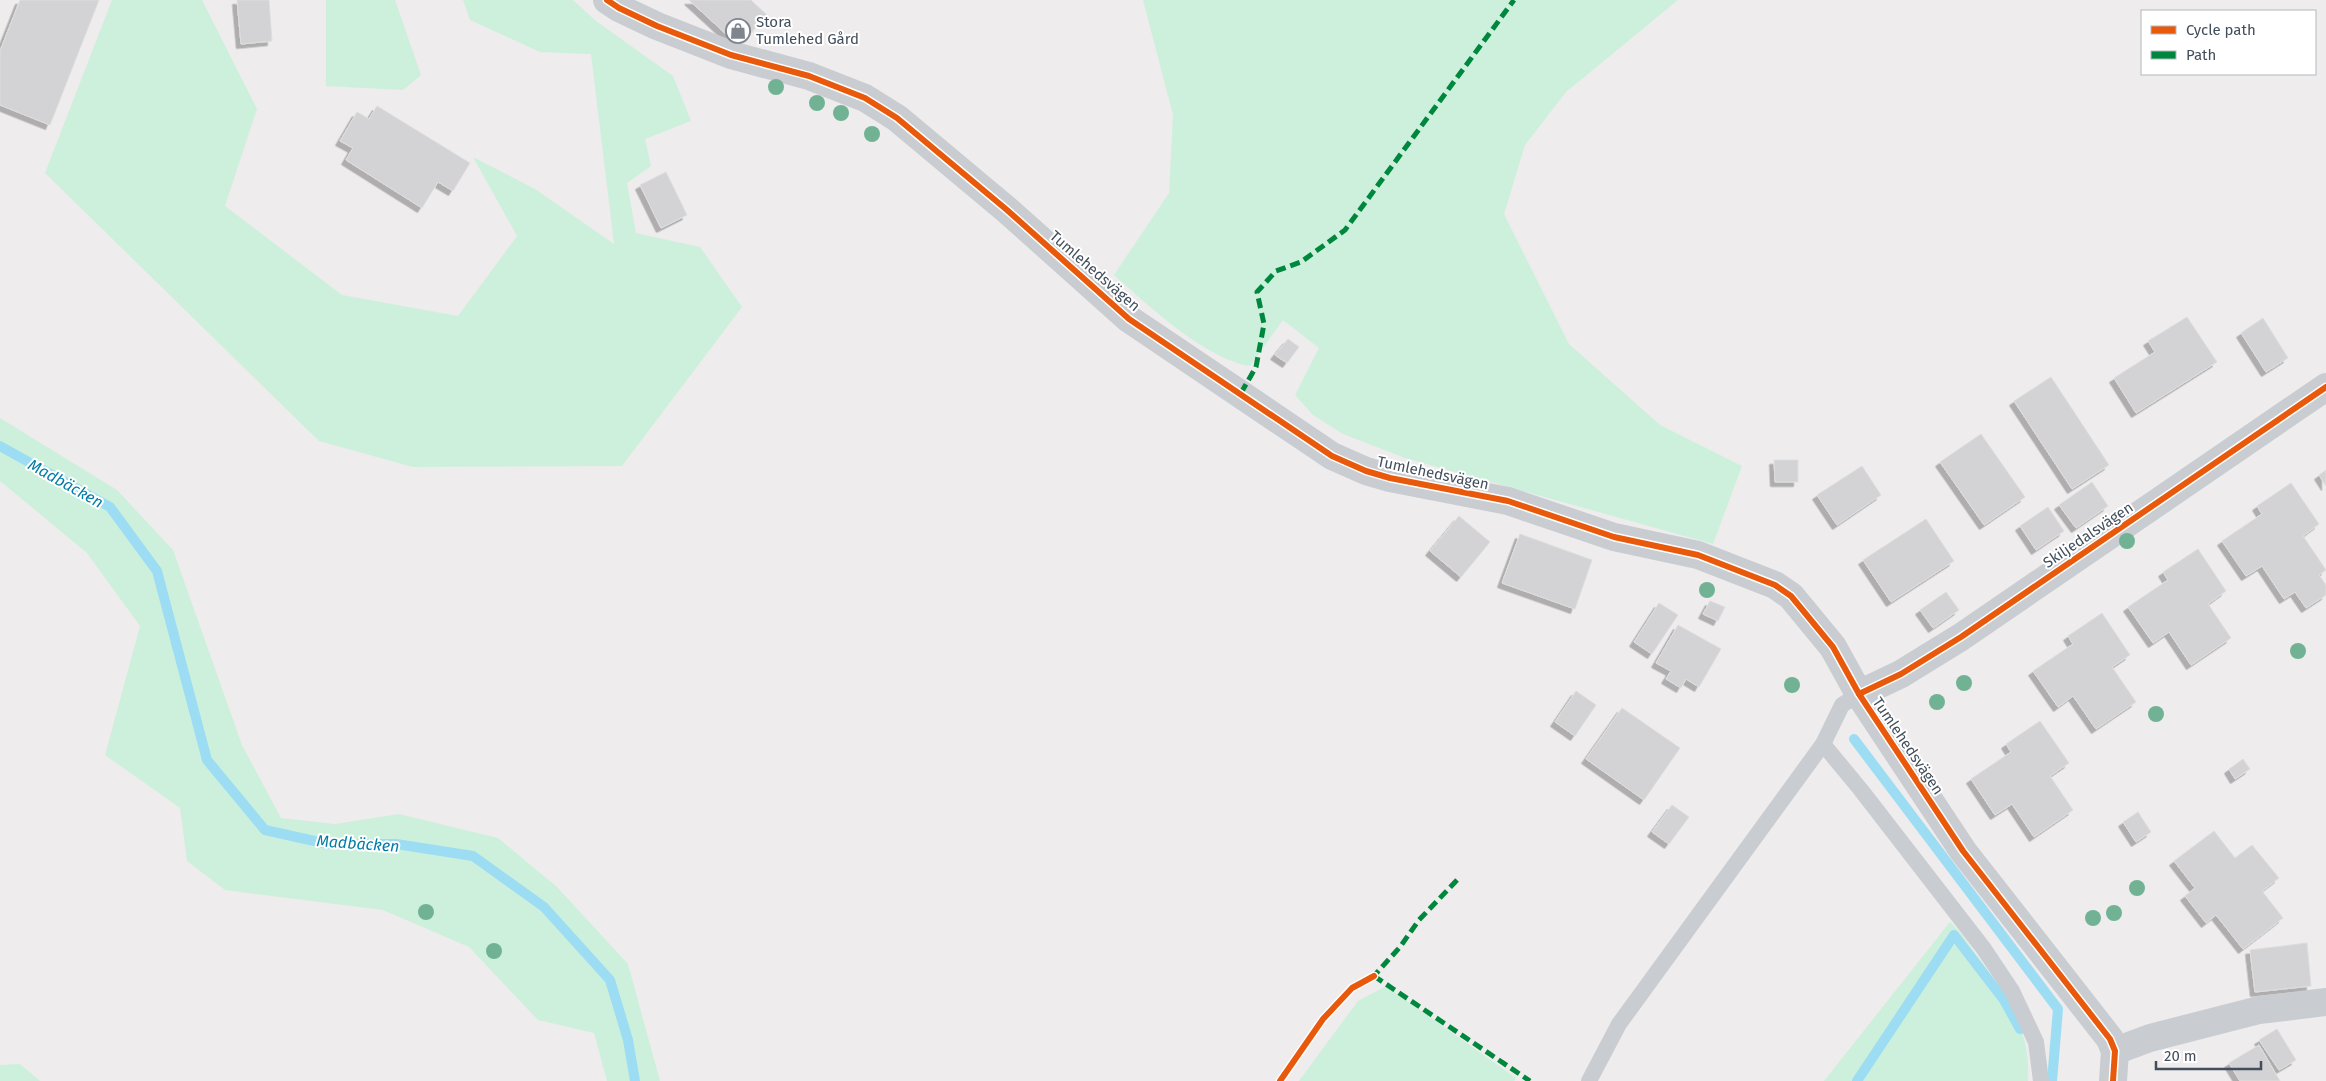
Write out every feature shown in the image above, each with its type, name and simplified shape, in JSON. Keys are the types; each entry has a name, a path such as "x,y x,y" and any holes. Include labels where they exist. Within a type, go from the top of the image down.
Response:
{"street":[{"name":"Tumlehedsvägen","path":"617,3 731,55 808,76 865,98 897,118 1007,210 1129,319 1332,456 1366,471 1390,478 1508,502 1614,537 1698,555 1775,585 1791,596 1833,646 1858,694 1963,851 2110,1039 2115,1051"},
{"name":"Skiljedalsvägen","path":"1858,694 1901,674 1961,637 2326,387"},
{"path":"2113,1081 2115,1051 2150,1038 2259,1010 2326,1002"}],"lane":[{"path":"1589,1081 1619,1024 1822,744 1842,705 1858,694"},
{"path":"1822,744 1861,790 1984,949 2012,991 2036,1042 2041,1081"}],"green space":[{"path":"112,0 202,0 257,109 225,206 342,295 458,316 517,236 473,157 535,189 614,244 591,54 540,52 470,20 463,0 573,0 596,21 673,76 691,121 645,139 651,166 627,183 636,233 700,247 742,307 622,466 413,467 319,441 45,173"},
{"path":"326,0 395,0 421,75 403,90 326,86"},
{"path":"1143,0 1678,0 1566,92 1525,145 1504,214 1569,344 1660,425 1742,466 1713,544 1405,458 1343,434 1313,415 1295,395 1319,348 1283,320 1250,366 1215,353 1196,342 1160,315 1114,275 1169,193 1173,115"},
{"path":"0,418 117,490 173,550 242,745 281,818 335,824 399,814 498,838 557,887 628,964 660,1081 607,1081 594,1033 538,1020 469,947 383,910 225,890 187,861 180,808 105,755 140,626 87,553 0,481"},
{"path":"1950,922 1965,939 1989,973 2015,1015 2026,1045 2028,1081 1824,1081"},
{"path":"1386,986 1516,1078 1514,1081 1299,1081 1358,1001"},
{"path":"20,1064 40,1081 0,1081 0,1065"}],"building":[{"path":"20,0 99,0 50,125 0,105 0,51"},
{"path":"237,0 269,0 272,41 241,44"},
{"name":"Stora Tumlehed Gård","path":"689,0 751,0 767,15 739,46"},
{"path":"377,106 470,163 453,191 438,182 422,208 346,160 353,148 340,141 357,112 369,119"},
{"path":"666,172 687,215 661,228 640,185"},
{"path":"2187,317 2217,362 2136,413 2114,378 2155,352 2148,341"},
{"path":"2263,318 2288,358 2266,372 2241,333"},
{"path":"1288,339 1299,347 1287,363 1275,355"},
{"path":"2051,377 2109,465 2072,489 2014,401"},
{"path":"1981,434 2025,497 1984,525 1940,462"},
{"path":"1774,460 1798,460 1798,482 1775,482"},
{"path":"1862,466 1881,495 1837,525 1817,495"},
{"path":"2326,470 2326,486 2319,475"},
{"path":"2092,482 2108,506 2076,528 2059,505"},
{"path":"2291,483 2319,524 2303,536 2326,570 2319,575 2326,585 2326,595 2306,608 2295,592 2284,599 2262,566 2246,576 2222,541 2262,514 2257,506"},
{"path":"2048,507 2064,531 2036,550 2020,526"},
{"path":"1459,516 1490,542 1461,577 1430,551"},
{"path":"1926,519 1954,561 1891,602 1863,560"},
{"path":"1520,534 1592,560 1575,609 1502,583"},
{"path":"2198,549 2226,591 2208,604 2231,638 2191,665 2169,632 2153,643 2128,607 2168,580 2163,572"},
{"path":"1946,592 1959,610 1933,628 1920,610"},
{"path":"1710,601 1725,607 1718,621 1703,614"},
{"path":"1659,603 1678,615 1652,654 1634,642"},
{"path":"2102,613 2130,655 2112,667 2136,702 2096,729 2073,696 2058,707 2033,671 2073,644 2068,636"},
{"path":"1678,625 1721,649 1699,687 1686,679 1681,688 1666,679 1671,671 1656,663"},
{"path":"1576,691 1596,705 1575,736 1555,722"},
{"path":"1622,708 1680,748 1644,800 1586,759"},
{"path":"2040,721 2069,763 2050,776 2073,810 2034,837 2012,804 1995,815 1971,779 2011,752 2006,744"},
{"path":"2243,759 2250,769 2235,779 2229,769"},
{"path":"1672,805 1689,817 1669,844 1652,832"},
{"path":"2138,812 2151,832 2136,842 2123,822"},
{"path":"2214,831 2235,858 2252,845 2279,878 2262,891 2283,918 2243,949 2216,915 2206,923 2185,896 2195,888 2174,861"},
{"path":"2307,943 2311,986 2255,992 2250,950"},
{"path":"2277,1029 2296,1060 2279,1070 2259,1040"},
{"path":"2259,1045 2280,1081 2240,1081 2229,1063"}],"waterway":[{"name":"Madbäcken","path":"0,446 110,507 157,571 207,760 265,830 328,844 396,844 473,856 544,907 610,980 628,1040 635,1081"},
{"path":"1854,739 2058,1009 2052,1081"},
{"path":"1857,1081 1954,935 2004,1000 2020,1029"}],"marked path":[{"path":"1241,393 1256,367 1264,324 1257,292 1276,271 1301,262 1345,230 1514,0"},
{"path":"1372,978 1400,947 1419,920 1458,879"},
{"path":"1374,976 1530,1081"}],"cycle path":[{"path":"607,0 619,8 657,26 731,55 809,76 865,98 897,118 1007,210 1129,319 1332,456 1366,471 1390,478 1508,501 1614,537 1698,555 1775,585 1791,596 1833,647 1859,694 1963,851 2110,1039 2115,1051 2113,1081"},
{"path":"1859,694 1901,674 1961,637 2326,387"},
{"path":"1280,1081 1323,1019 1352,988 1374,976"}],"place":[{"name":"Stora Tumlehed Gård","path":"738,31"}]}
